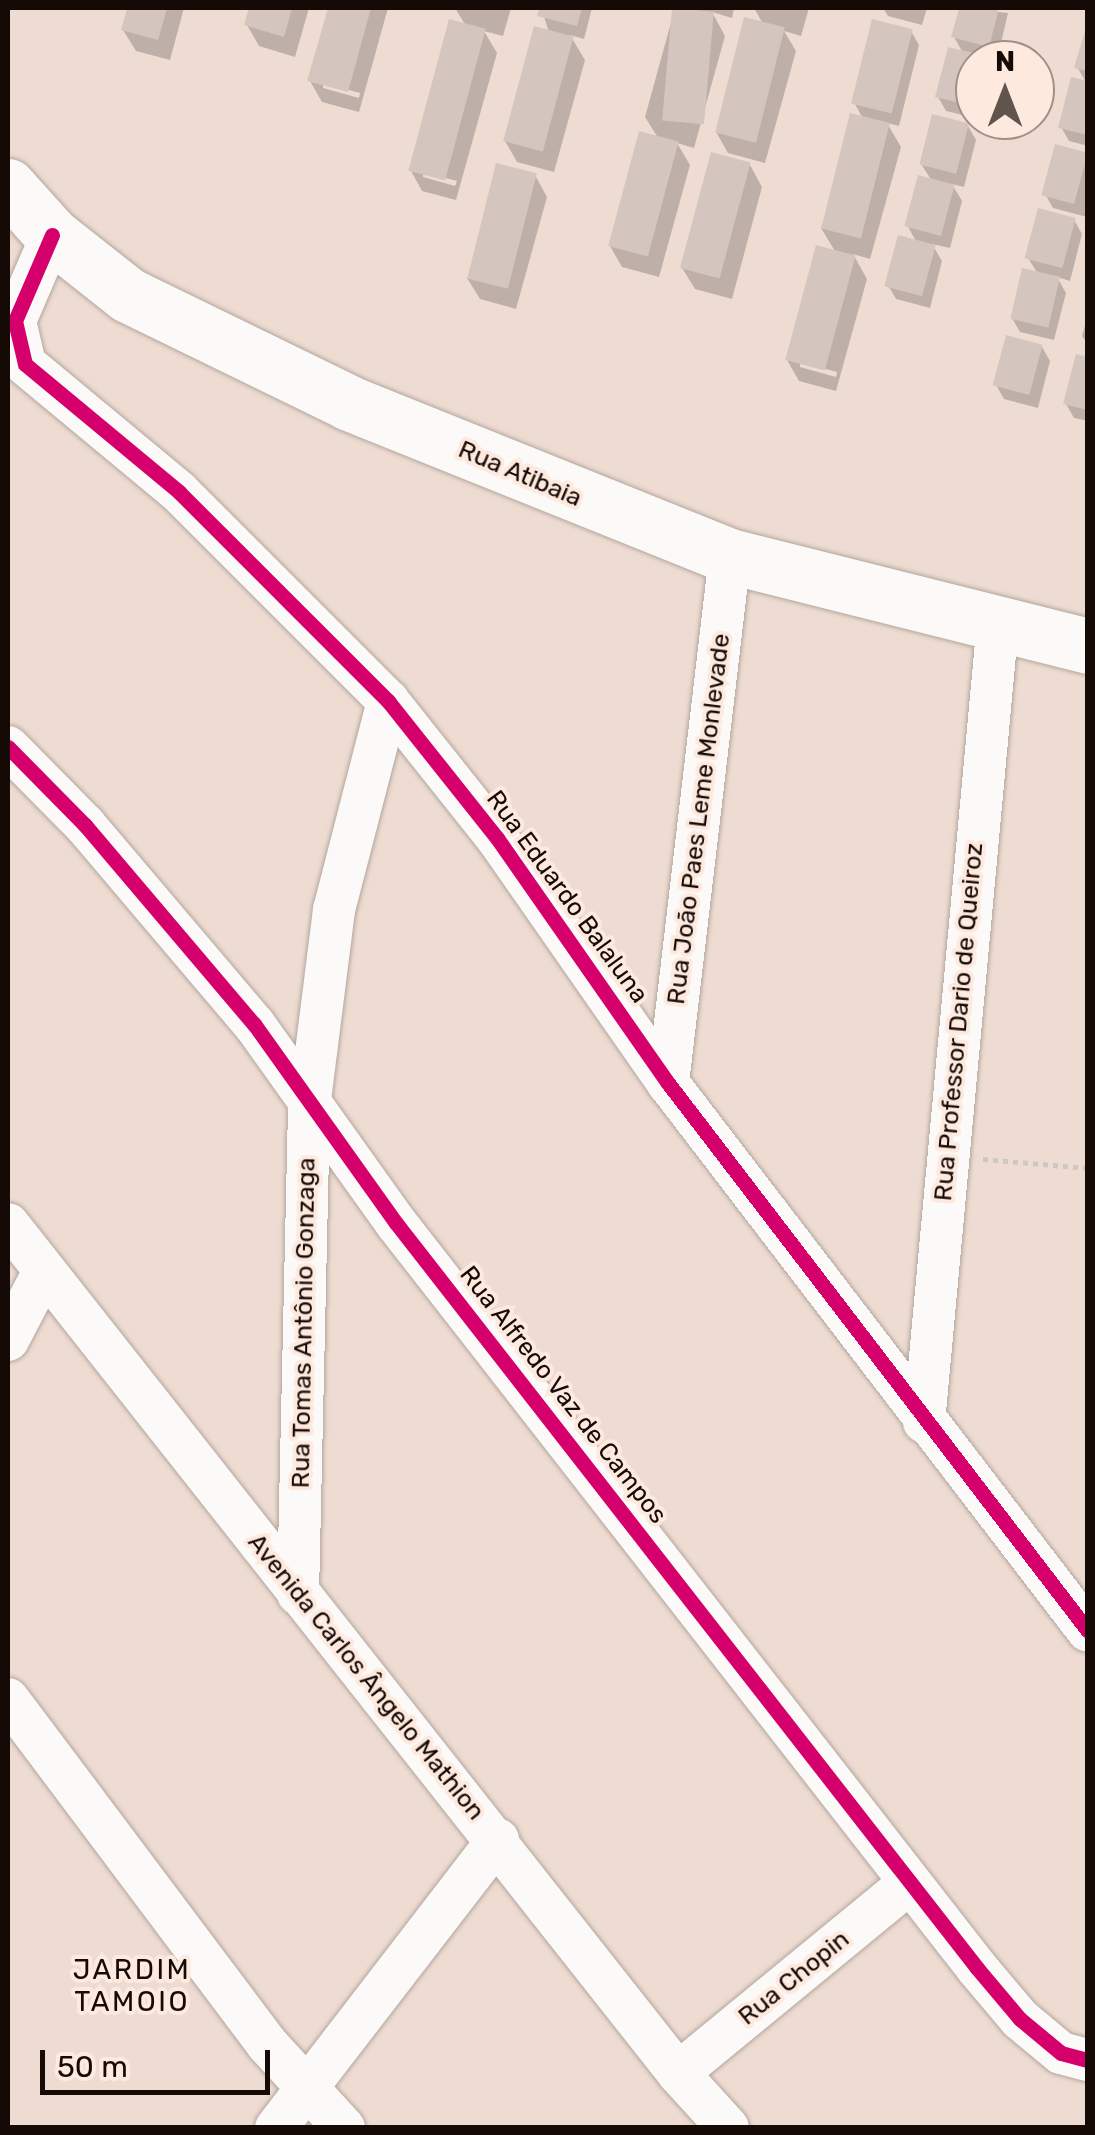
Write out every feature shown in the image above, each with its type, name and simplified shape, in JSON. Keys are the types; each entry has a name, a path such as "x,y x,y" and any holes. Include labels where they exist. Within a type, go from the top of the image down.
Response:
{"main road":[{"name":"Rua Atibaia","path":"8,186 52,235 128,295 242,353 730,556 1088,646"}],"street":[{"name":"Rua Eduardo Balaluna","path":"52,235 15,321 25,364 180,492 388,701 497,838 668,1083 924,1422 1088,1630"},
{"name":"Rua João Paes Leme Monlevade","path":"668,1083 730,556"},
{"name":"Rua Professor Dario de Queiroz","path":"924,1422 945,1156 998,622"},
{"name":"Rua Tomas Antônio Gonzaga","path":"298,1594 309,1108 334,910 388,701"},
{"name":"Rua Alfredo Vaz de Campos","path":"8,747 185,940 254,1024 309,1108 909,1884 1020,2019 1061,2053 1088,2060"},
{"name":"Avenida Carlos Ângelo Mathion","path":"8,1224 678,2072 728,2128"},
{"path":"8,1340 44,1271"},
{"path":"8,1698 267,2044 344,2128"},
{"path":"276,2128 498,1840"},
{"name":"Rua Chopin","path":"678,2072 909,1884"}],"path":[{"path":"945,1156 1088,1168"}],"building":[{"path":"127,8 167,8 158,40 121,30"},
{"path":"249,8 292,8 284,37 244,25"},
{"path":"328,8 371,8 348,92 307,81"},
{"path":"539,8 582,8 577,26 537,16"},
{"path":"672,8 714,12 704,124 662,121"},
{"path":"959,8 999,8 991,40 951,37"},
{"path":"744,17 785,27 756,143 715,132"},
{"path":"449,19 486,29 445,180 408,171"},
{"path":"872,19 913,29 892,114 851,103"},
{"path":"1088,21 1088,71 1074,68"},
{"path":"534,26 574,37 543,152 503,141"},
{"path":"948,47 955,49 955,102 935,97"},
{"path":"1071,77 1088,81 1088,135 1058,128"},
{"path":"850,113 890,123 861,238 821,228"},
{"path":"932,114 955,120 955,140 965,140 956,174 919,164"},
{"path":"639,131 679,142 648,257 608,246"},
{"path":"1055,144 1088,153 1074,204 1041,195"},
{"path":"711,152 751,163 720,279 680,268"},
{"path":"496,163 537,173 508,289 467,278"},
{"path":"918,175 955,185 941,236 904,226"},
{"path":"1038,208 1076,218 1062,268 1025,258"},
{"path":"898,235 936,245 922,296 884,286"},
{"path":"816,245 856,256 825,371 785,360"},
{"path":"1022,268 1060,277 1048,327 1010,319"},
{"path":"1006,335 1043,345 1029,395 993,385"},
{"path":"1076,354 1088,357 1088,410 1063,404"}],"cycle path":[{"path":"52,235 15,321 25,364 179,492 388,701 497,838 668,1083 1088,1631"},
{"path":"8,747 85,825 254,1024 396,1223 977,1968 1020,2019 1061,2053 1088,2060"}],"district":[{"name":"JARDIM TAMOIO","path":"132,1986"}]}
